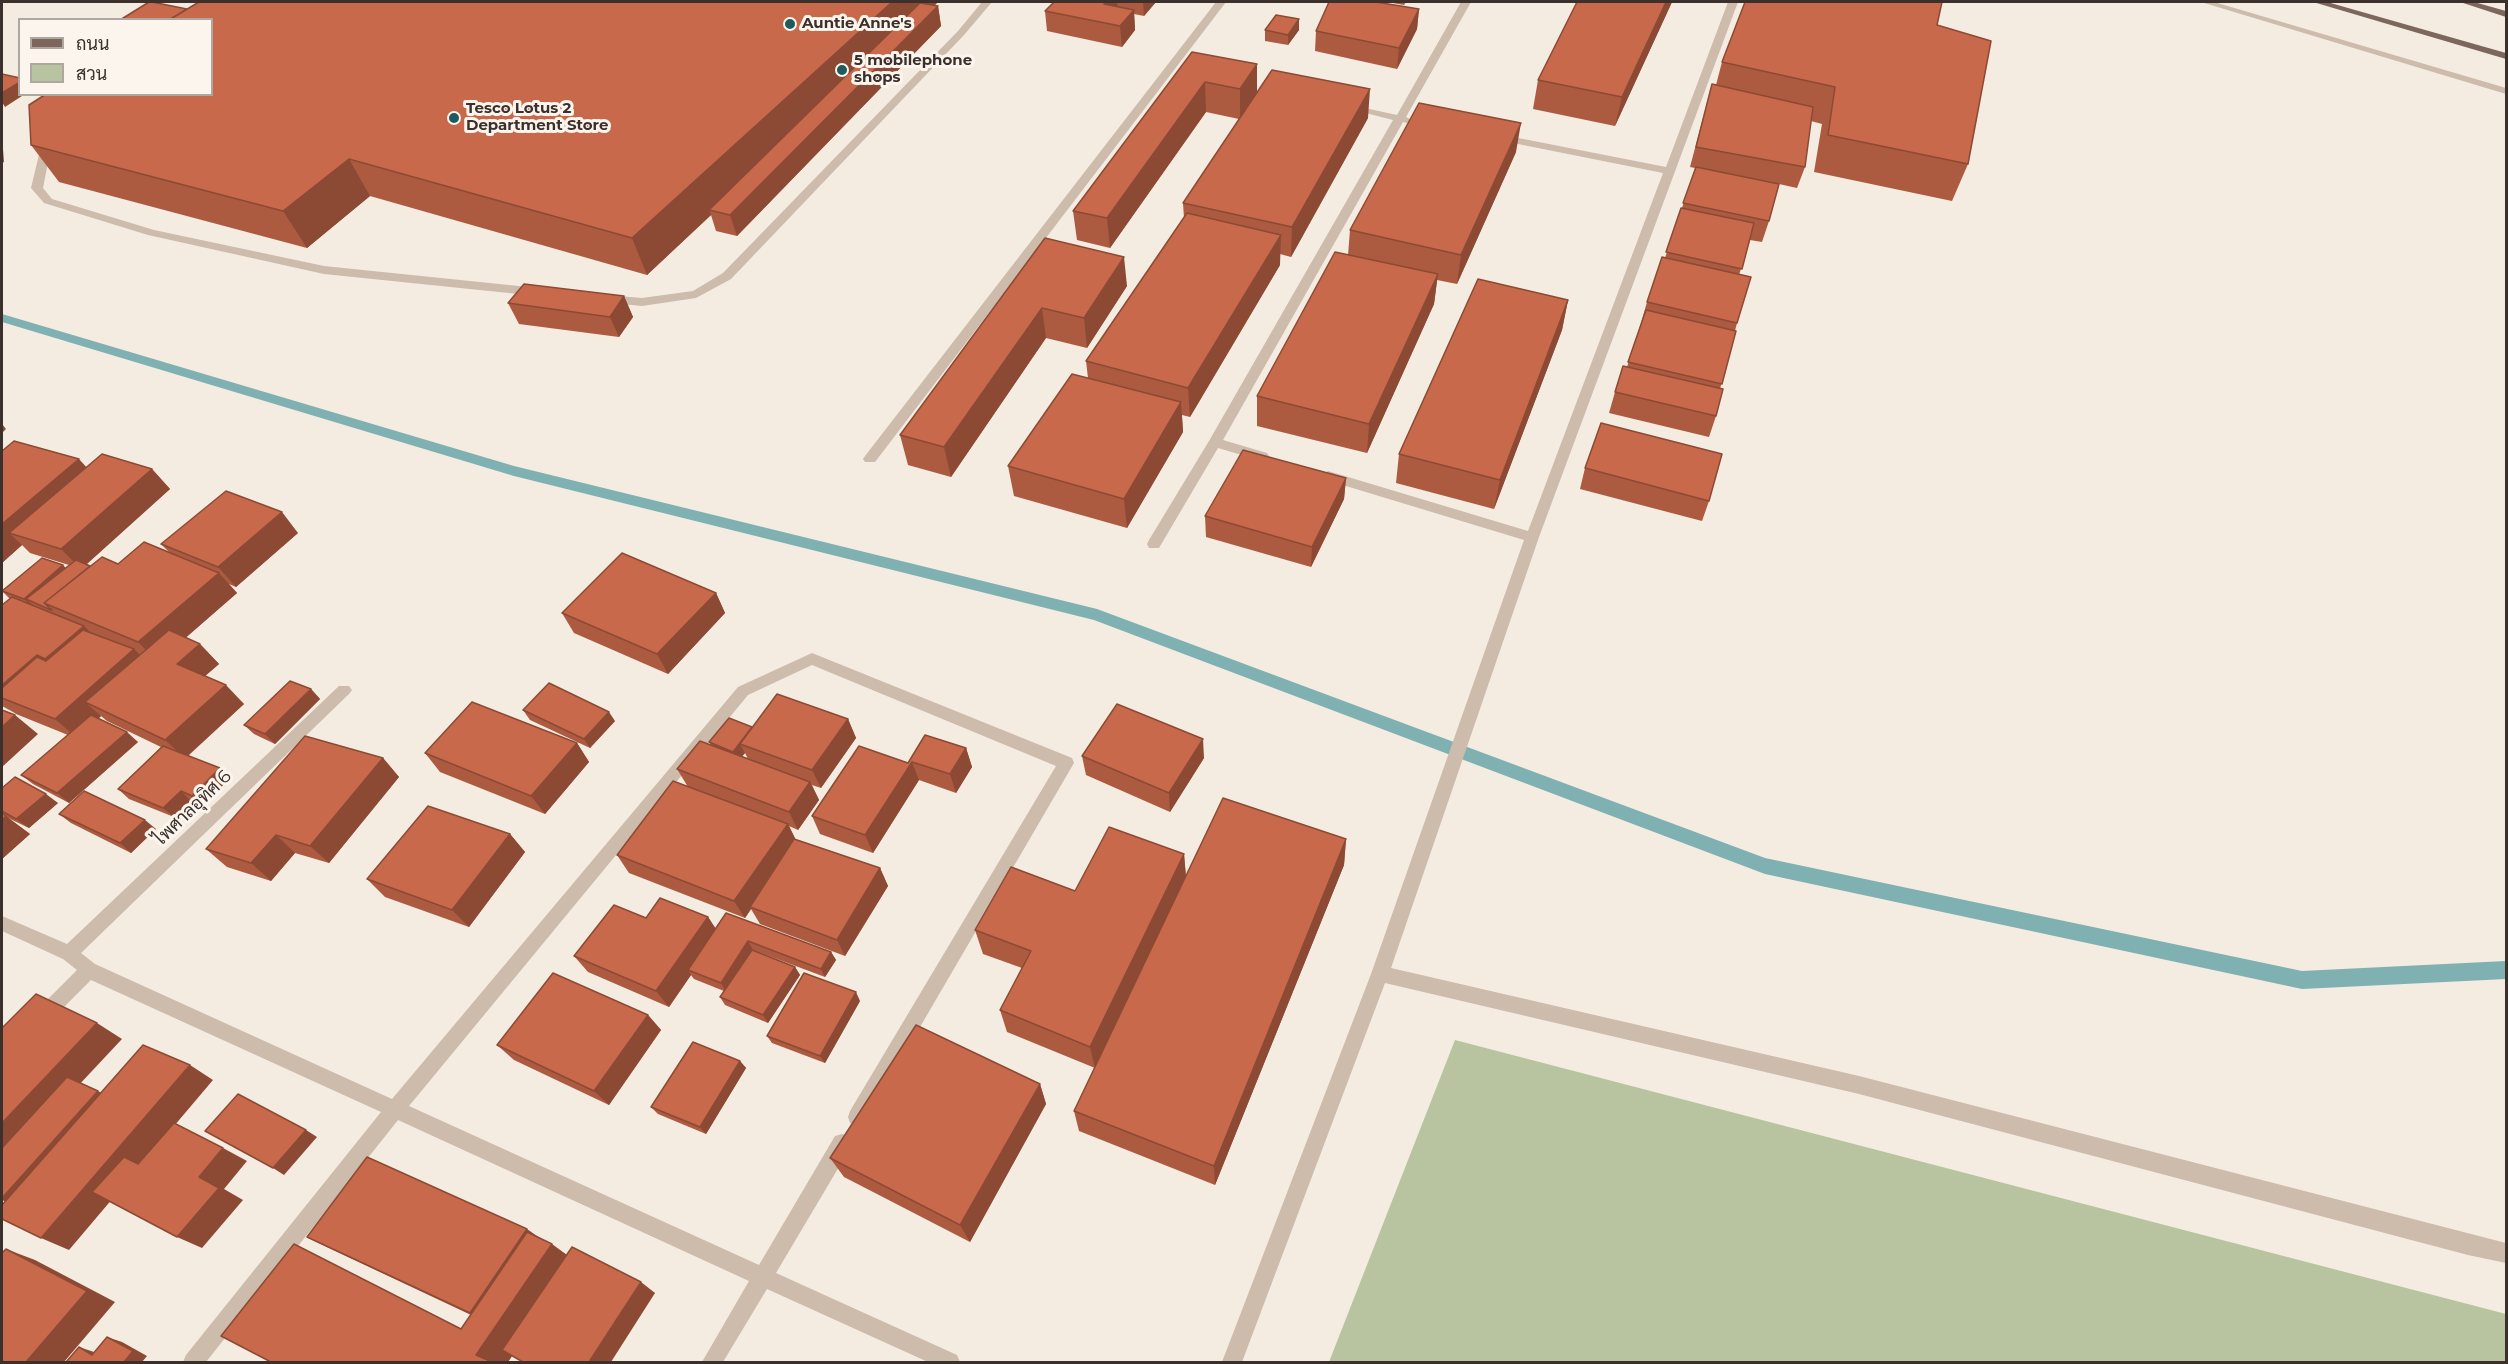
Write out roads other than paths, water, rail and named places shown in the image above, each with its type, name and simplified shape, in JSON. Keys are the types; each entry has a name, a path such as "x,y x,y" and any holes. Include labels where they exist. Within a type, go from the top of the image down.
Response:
{"main road":[{"path":"2318,2 2506,56"},
{"path":"2465,2 2506,14"}],"street":[{"path":"595,297 642,302 696,294 727,276 961,33 987,2"},
{"path":"870,459 1175,70 1221,2"},
{"path":"1154,544 1215,442 1466,2"},
{"path":"1232,1362 1380,974 1532,537 1733,2"},
{"path":"2206,2 2506,92"},
{"path":"1341,106 1422,123"},
{"path":"57,132 45,143 40,167 38,188 48,201 152,233 324,270 548,293"},
{"path":"1481,134 1669,171"},
{"path":"1215,442 1272,459"},
{"path":"1317,472 1532,537"},
{"path":"193,1362 395,1109 743,691 812,659 1066,763 712,1362"},
{"name":"ไพศาลอุทิศ 6","path":"69,953 344,690"},
{"path":"2,923 69,953 89,970 950,1362"},
{"path":"33,1026 89,970"},
{"path":"1380,974 1859,1085 2468,1245 2506,1253"}],"waterway":[{"path":"2,318 514,471 1097,615 1765,866 2302,980 2506,970"}],"place":[{"name":"Auntie Anne's","path":"790,24"},
{"name":"5 mobilephone shops","path":"842,70"},
{"name":"Tesco Lotus 2 Department Store","path":"454,118"}]}
